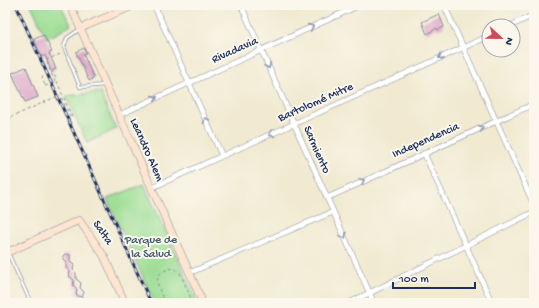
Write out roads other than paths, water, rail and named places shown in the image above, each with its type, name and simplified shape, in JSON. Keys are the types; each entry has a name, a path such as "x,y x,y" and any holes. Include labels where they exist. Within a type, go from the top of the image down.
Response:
{"street":[{"name":"Leandro Alem","path":"70,5 203,303"},
{"path":"81,28 135,5"},
{"path":"154,5 222,156"},
{"name":"Sarmiento","path":"241,5 374,303"},
{"name":"Rivadavia","path":"119,115 360,5"},
{"path":"444,5 533,202"},
{"path":"521,21 534,15"},
{"name":"Bartolomé Mitre","path":"151,188 481,40"},
{"name":"Independencia","path":"327,198 534,104"},
{"path":"424,153 492,303"},
{"path":"189,273 333,212"},
{"path":"348,303 534,212"},
{"name":"Salta","path":"6,251 79,220 104,256 125,303"}],"lane":[{"path":"81,28 67,38 64,47 80,87 106,85"},
{"path":"6,251 31,303"}],"railway":[{"path":"16,5 151,303"}],"park label":[{"name":"Parque de la Salud","path":"151,248"}]}
